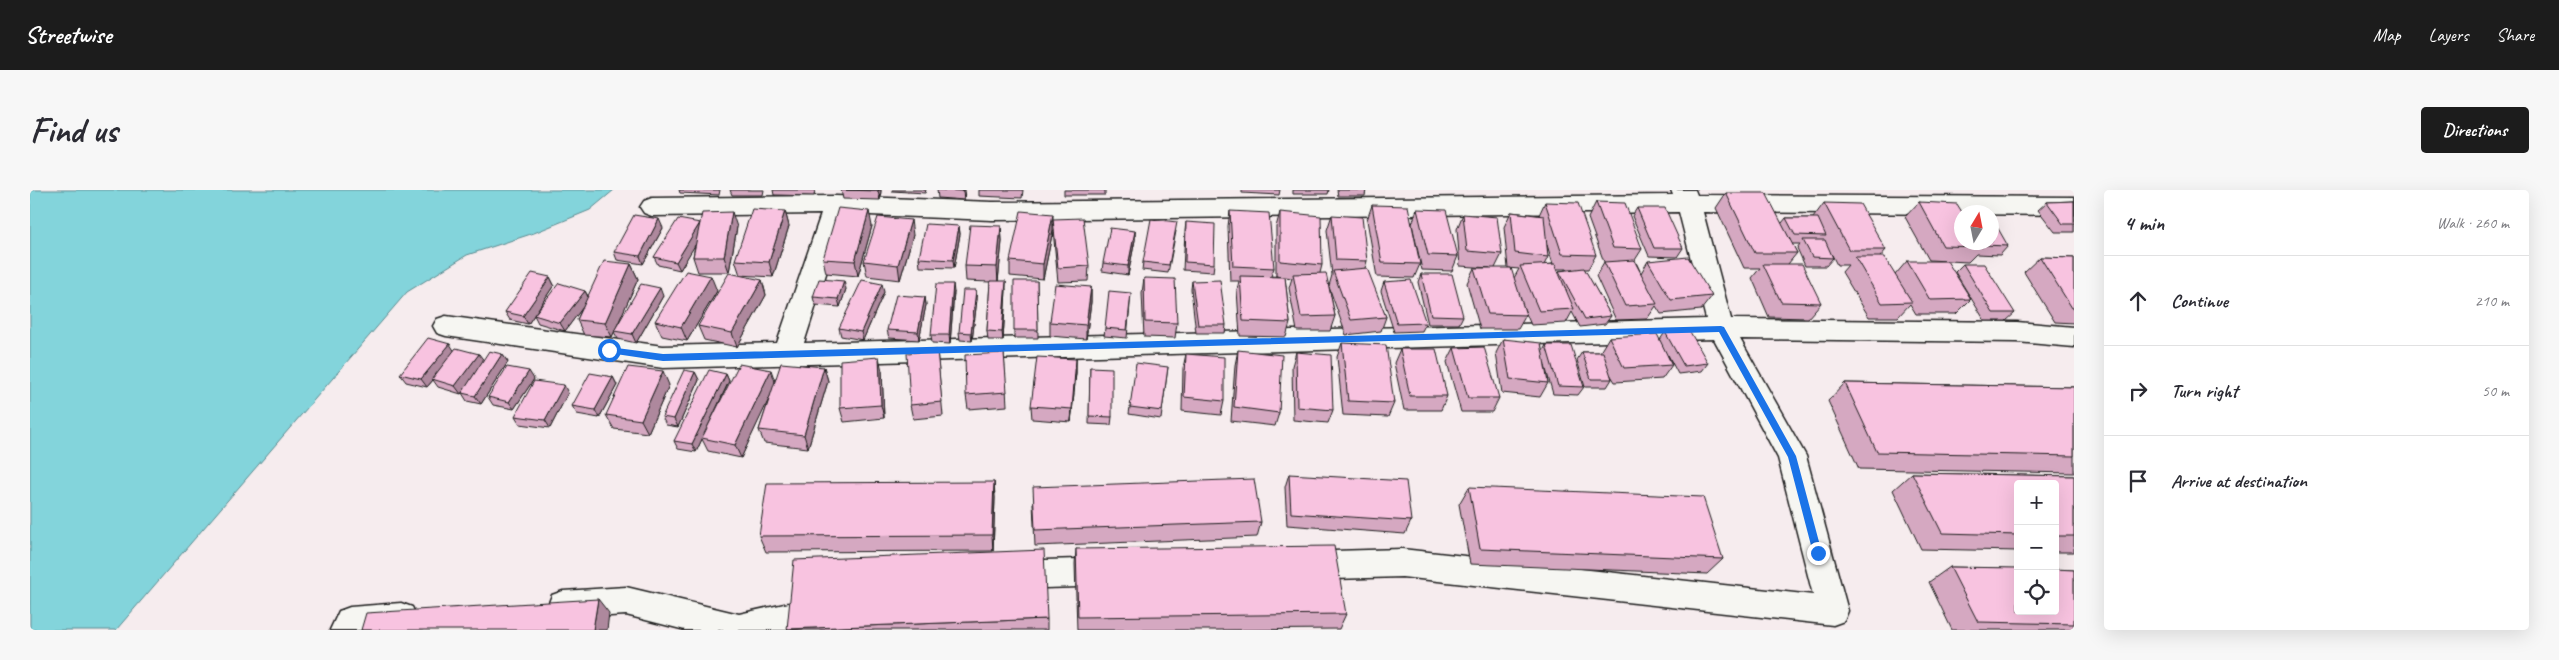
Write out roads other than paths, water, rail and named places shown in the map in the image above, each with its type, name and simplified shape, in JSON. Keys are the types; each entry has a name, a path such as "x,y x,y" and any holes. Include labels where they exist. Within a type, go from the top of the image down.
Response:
{"street":[{"path":"1272,567 1402,563 1833,611 1792,456 1721,329 1686,196"},
{"path":"652,207 828,200 992,211 1686,196 2074,206"},
{"path":"787,353 828,200"},
{"path":"446,326 663,358 787,353 1002,350 1232,341 1721,329 2018,332 2074,337"},
{"path":"982,576 1142,571"},
{"path":"537,607 626,601 739,629 856,602"},
{"path":"346,630 350,621 429,615"}],"water":[{"path":"30,190 614,190 590,210 534,233 467,255 407,292 116,630 30,630"}]}
